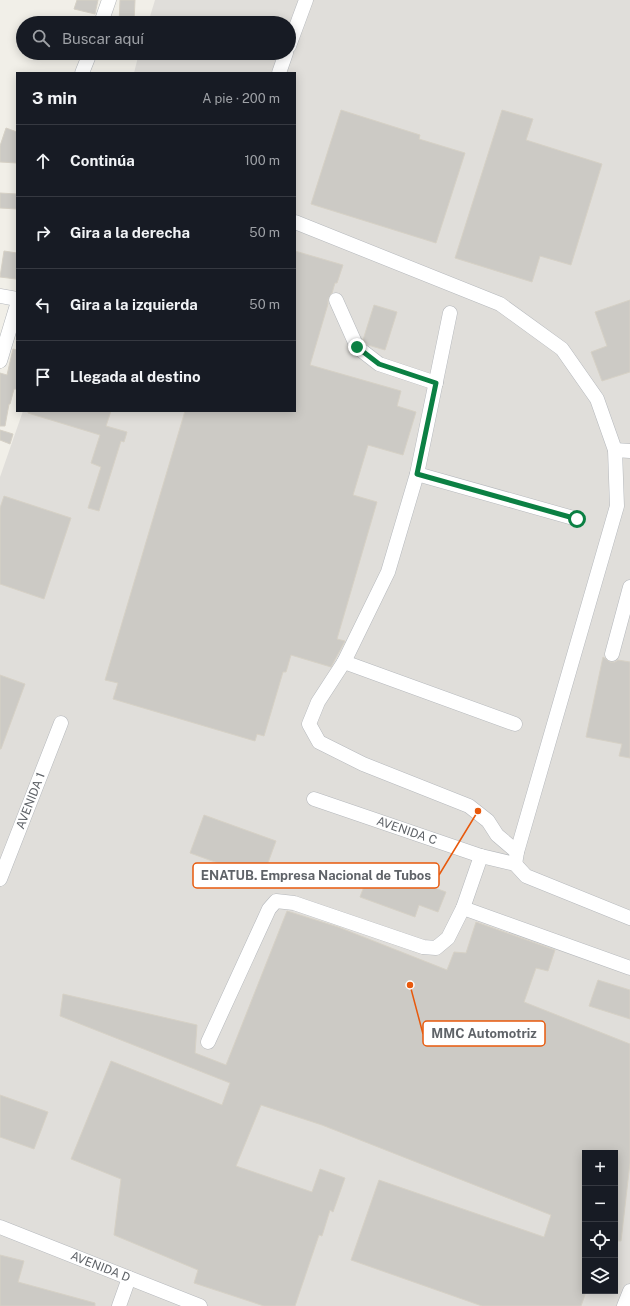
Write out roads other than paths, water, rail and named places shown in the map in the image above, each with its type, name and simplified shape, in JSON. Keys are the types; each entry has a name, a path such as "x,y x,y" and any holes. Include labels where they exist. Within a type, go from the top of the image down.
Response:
{"street":[{"path":"103,16 109,0"},
{"path":"296,27 306,0"},
{"path":"82,72 87,60"},
{"path":"279,72 284,60"},
{"path":"296,222 500,304 562,349 597,399 615,450 624,506 516,858"},
{"path":"0,296 16,298"},
{"path":"336,300 357,347 379,364 436,383"},
{"path":"0,360 16,309"},
{"path":"450,313 417,474 388,572 344,662 318,702 309,724 319,742 363,764 469,806 488,821 497,835 516,858"},
{"path":"615,450 630,450"},
{"path":"417,474 577,519"},
{"path":"612,654 628,603 630,587"},
{"path":"344,662 515,724"},
{"name":"AVENIDA 1","path":"0,879 61,723"},
{"name":"AVENIDA C","path":"314,799 481,856 516,858 526,876 630,918"},
{"path":"208,1042 269,909 276,901 294,903 422,947 436,948 448,938 463,908 481,856"},
{"path":"463,908 630,968"},
{"name":"AVENIDA D","path":"0,1228 200,1306"},
{"path":"119,1306 129,1278"},
{"path":"624,1306 630,1291"}],"place":[{"name":"ENATUB. Empresa Nacional de Tubos","path":"478,811"},
{"name":"MMC Automotriz","path":"410,985"}]}
